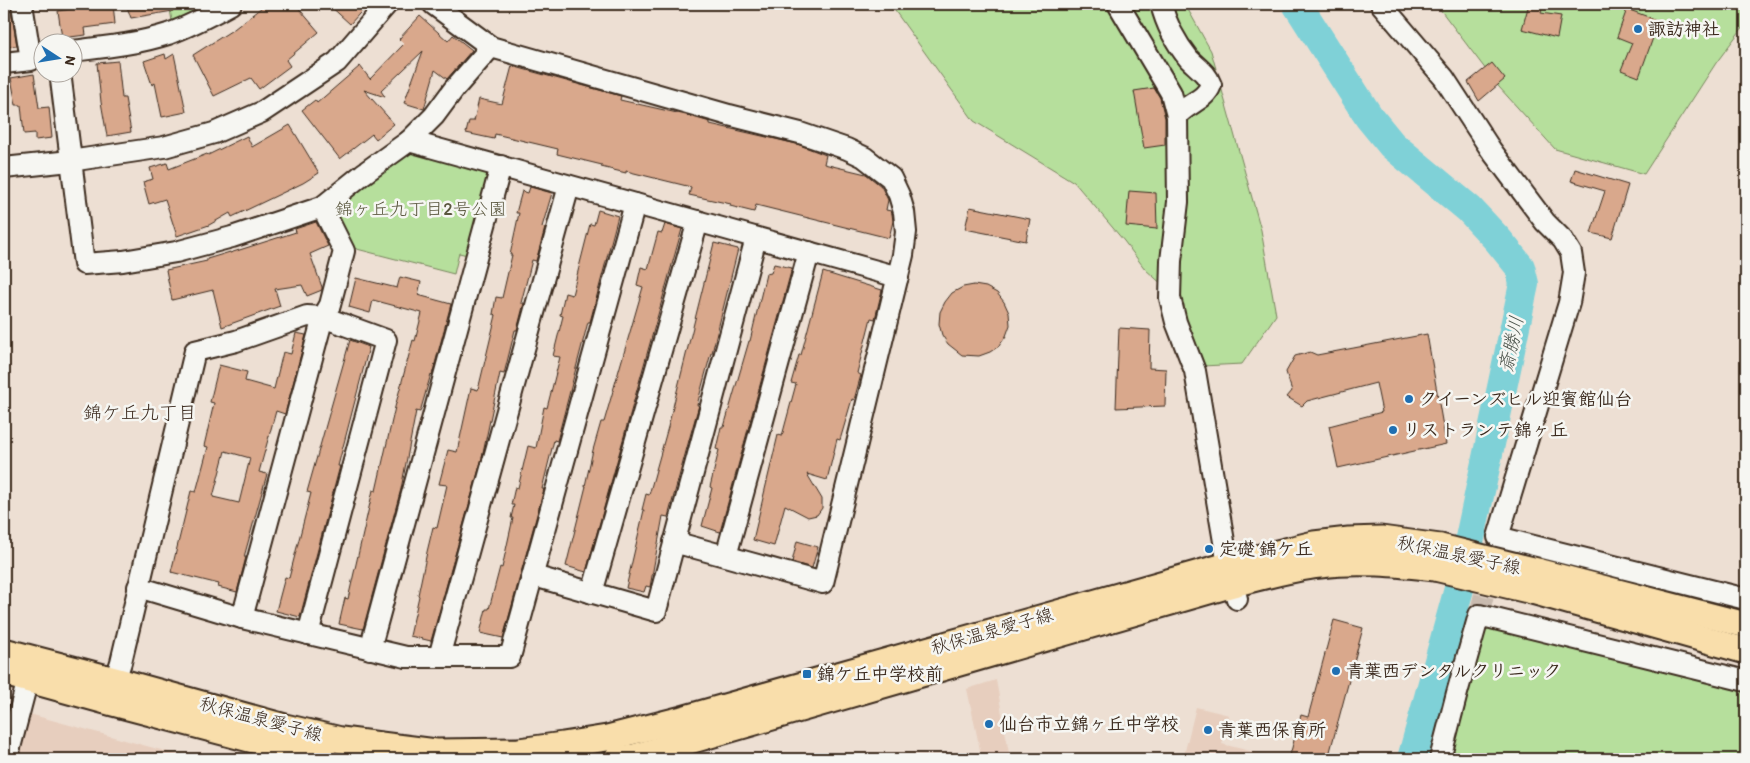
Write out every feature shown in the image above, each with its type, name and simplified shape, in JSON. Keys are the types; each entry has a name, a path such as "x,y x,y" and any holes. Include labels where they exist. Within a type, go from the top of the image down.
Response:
{"main road":[{"name":"秋保温泉愛子線","path":"4,673 28,680 112,691 341,740 436,752 519,751 607,738 1233,583 1321,565 1393,564 1438,558 1534,581 1746,625"},
{"name":"秋保温泉愛子線","path":"1534,581 1746,651"},
{"name":"秋保温泉愛子線","path":"617,759 634,757 1233,583"},
{"name":"秋保温泉愛子線","path":"4,651 287,755 325,759"}],"street":[{"path":"4,63 31,60 22,4"},
{"path":"82,50 130,44 168,34 197,22 231,4"},
{"path":"4,168 70,161 164,147 214,133 262,112 337,62 387,4"},
{"path":"433,4 491,47 729,115 800,133 847,148 864,157 891,178 899,195 904,212 906,232 898,277 823,582 674,542"},
{"path":"1118,4 1170,93 1176,116 1178,202 1171,262 1170,298 1176,322 1195,371 1233,583"},
{"path":"1161,4 1176,41 1190,59 1208,76 1211,85 1208,92 1202,98 1183,108 1176,116"},
{"path":"1381,4 1444,78 1491,150 1571,253 1574,273 1569,303 1498,536 1746,599"},
{"path":"61,82 84,264 123,261 176,252 232,237 322,206 409,141 434,116 454,89 491,47"},
{"path":"409,141 898,277"},
{"path":"370,649 501,166"},
{"path":"439,657 569,186"},
{"path":"138,587 242,618 406,657 510,657 534,576 635,204"},
{"path":"242,618 323,317 330,304 344,251 322,206"},
{"path":"592,593 698,221"},
{"path":"534,576 656,611 756,238"},
{"path":"726,556 809,252"},
{"path":"112,691 195,351 236,341 307,316 323,317 386,340 308,634"},
{"path":"1440,759 1479,615 1746,681"},
{"path":"7,759 28,680"}],"shaded area":[{"name":"仙台市立錦ヶ丘中学校","path":"996,680 1010,759 982,759 967,689"},
{"path":"4,707 194,759 4,759"},
{"name":"青葉西保育所","path":"1196,707 1229,715 1222,744 1266,755 1265,759 1183,759"}],"green space":[{"path":"169,4 212,4 202,10 172,21"},
{"path":"890,4 1185,4 1211,51 1261,230 1276,315 1242,364 1202,366 1189,351 1184,304 1145,269 1074,182 974,121"},
{"path":"1436,4 1746,4 1746,23 1716,63 1644,174 1555,149 1499,87"},
{"name":"錦ヶ丘九丁目2号公園","path":"417,151 487,173 492,182 472,256 459,253 454,274 353,248 336,213 340,199 400,156"},
{"path":"1479,615 1746,681 1746,759 1435,759"}],"building":[{"path":"4,4 10,4 17,46 4,47"},
{"path":"113,4 115,24 85,28 86,35 82,36 82,32 61,32 58,11"},
{"path":"126,4 172,4 173,11 131,18"},
{"path":"266,4 295,4 319,32 286,60 290,66 259,89 251,78 214,96 193,55 234,29"},
{"path":"328,4 368,4 350,24"},
{"path":"1529,4 1543,4 1541,13 1561,16 1557,38 1522,29"},
{"name":"諏訪神社","path":"1627,9 1659,21 1639,77 1621,70 1632,43 1617,37"},
{"path":"420,16 448,41 453,35 472,50 447,79 435,70 424,109 404,103 423,51 381,91 385,97 364,90 394,124 376,139 372,134 340,159 302,110 315,100 317,103 360,66 370,79 404,44 399,39"},
{"path":"165,54 166,59 174,54 186,112 162,117 155,83 152,85 144,61"},
{"path":"118,61 122,98 125,98 131,132 107,136 97,63"},
{"path":"1492,63 1505,79 1479,101 1468,82"},
{"path":"512,66 621,96 620,100 686,115 710,122 710,124 797,144 826,155 824,164 866,174 881,186 888,200 886,210 891,211 892,214 893,221 889,238 756,205 754,212 730,206 731,204 689,195 691,187 626,171 626,173 601,167 602,165 557,154 558,149 495,134 494,139 466,133 469,121 474,121 479,99 502,104"},
{"path":"32,74 32,82 35,82 39,108 49,107 52,138 35,140 35,133 24,134 21,105 16,105 11,78"},
{"path":"1154,88 1160,98 1165,118 1165,145 1144,148 1134,91"},
{"path":"290,125 319,173 303,183 232,217 230,213 209,225 177,236 165,199 149,204 143,182 153,179 150,168 167,163 169,169 208,155 247,136 252,147"},
{"path":"1575,169 1628,185 1612,238 1591,233 1605,191 1571,181"},
{"path":"530,187 552,193 542,227 545,228 536,261 532,260 521,303 524,303 504,374 500,373 482,458 431,641 410,636 433,527 437,528 447,485 439,484 448,450 457,452 471,388 478,390 496,315 493,314 496,297 502,298 512,255 510,255 519,213 516,213 522,191 528,193"},
{"path":"1129,191 1156,193 1157,229 1126,226"},
{"path":"970,207 1030,219 1026,241 965,229"},
{"path":"598,210 618,216 557,441 554,440 542,489 544,489 503,638 480,633 486,609 489,609 500,567 502,568 513,518 511,518 514,505 511,505 515,487 518,488 528,446 536,448 544,407 547,408 560,357 553,356 563,316 560,315 565,293 572,295 590,224 594,225"},
{"path":"316,222 328,246 310,254 322,290 307,296 302,285 275,289 280,306 222,327 213,290 172,300 166,270 207,261 207,259 296,232 295,229"},
{"path":"665,224 682,229 586,572 566,566 593,450 601,422 604,422 643,287 637,285 641,267 648,269 658,232 662,233"},
{"path":"714,243 738,249 697,405 699,405 668,517 663,516 650,587 646,586 644,592 626,588 646,494 649,495 668,427"},
{"path":"774,264 792,268 720,532 702,526 719,450 716,449 721,427 724,427 750,341 766,274 771,273"},
{"path":"823,272 882,290 875,319 871,318 857,373 861,375 854,400 852,399 840,440 837,439 827,480 807,474 822,499 822,508 817,515 808,517 785,505 774,546 753,540 778,435 782,436 796,384 791,383 799,355 801,355"},
{"path":"400,277 421,282 418,295 451,304 420,412 416,411 401,489 363,629 339,624 345,598 348,599 373,490 376,491 395,407 422,313 373,300 370,313 349,307 356,278 397,288"},
{"path":"974,285 986,287 997,293 1009,313 1010,325 1006,336 999,346 979,356 962,355 948,344 942,335 939,324 940,312 952,293 963,287"},
{"path":"1119,328 1150,330 1149,368 1166,369 1165,406 1116,408"},
{"path":"296,333 306,335 285,414 276,411 259,472 267,474 244,557 246,557 237,592 218,587 219,584 171,572 191,491 196,492 208,447 204,446 214,403 210,402 219,365 247,372 245,381 274,389 283,352 291,354","holes":["225,451 250,458 239,503 213,497"]},
{"name":"クイーンズヒル迎賓館仙台","path":"1427,334 1446,444 1338,468 1329,426 1382,412 1376,383 1307,401 1302,406 1287,397 1292,391 1286,372 1295,356 1310,352 1317,355"},
{"path":"350,340 369,347 300,617 276,611 285,577 289,578 311,493 307,492"},
{"path":"797,541 818,547 812,568 792,562"},
{"name":"青葉西デンタルクリニック","path":"1334,620 1363,628 1328,759 1307,759 1290,755 1301,715 1308,717"}],"waterway":[{"name":"斎勝川","path":"1297,4 1369,117 1392,145 1469,209 1498,240 1520,267 1524,284 1460,585 1412,759"}],"tunnel":[{"path":"1479,615 1491,566"}],"place":[{"name":"諏訪神社","path":"1638,29"},
{"name":"クイーンズヒル迎賓館仙台","path":"1409,399"},
{"name":"リストランテ錦ヶ丘","path":"1393,430"},
{"name":"定礎 錦ケ丘","path":"1209,549"},
{"name":"青葉西デンタルクリニック","path":"1336,671"},
{"name":"錦ケ丘中学校前","path":"807,674"},
{"name":"仙台市立錦ヶ丘中学校","path":"989,724"},
{"name":"青葉西保育所","path":"1208,730"}],"district":[{"name":"錦ケ丘九丁目","path":"140,412"}]}
